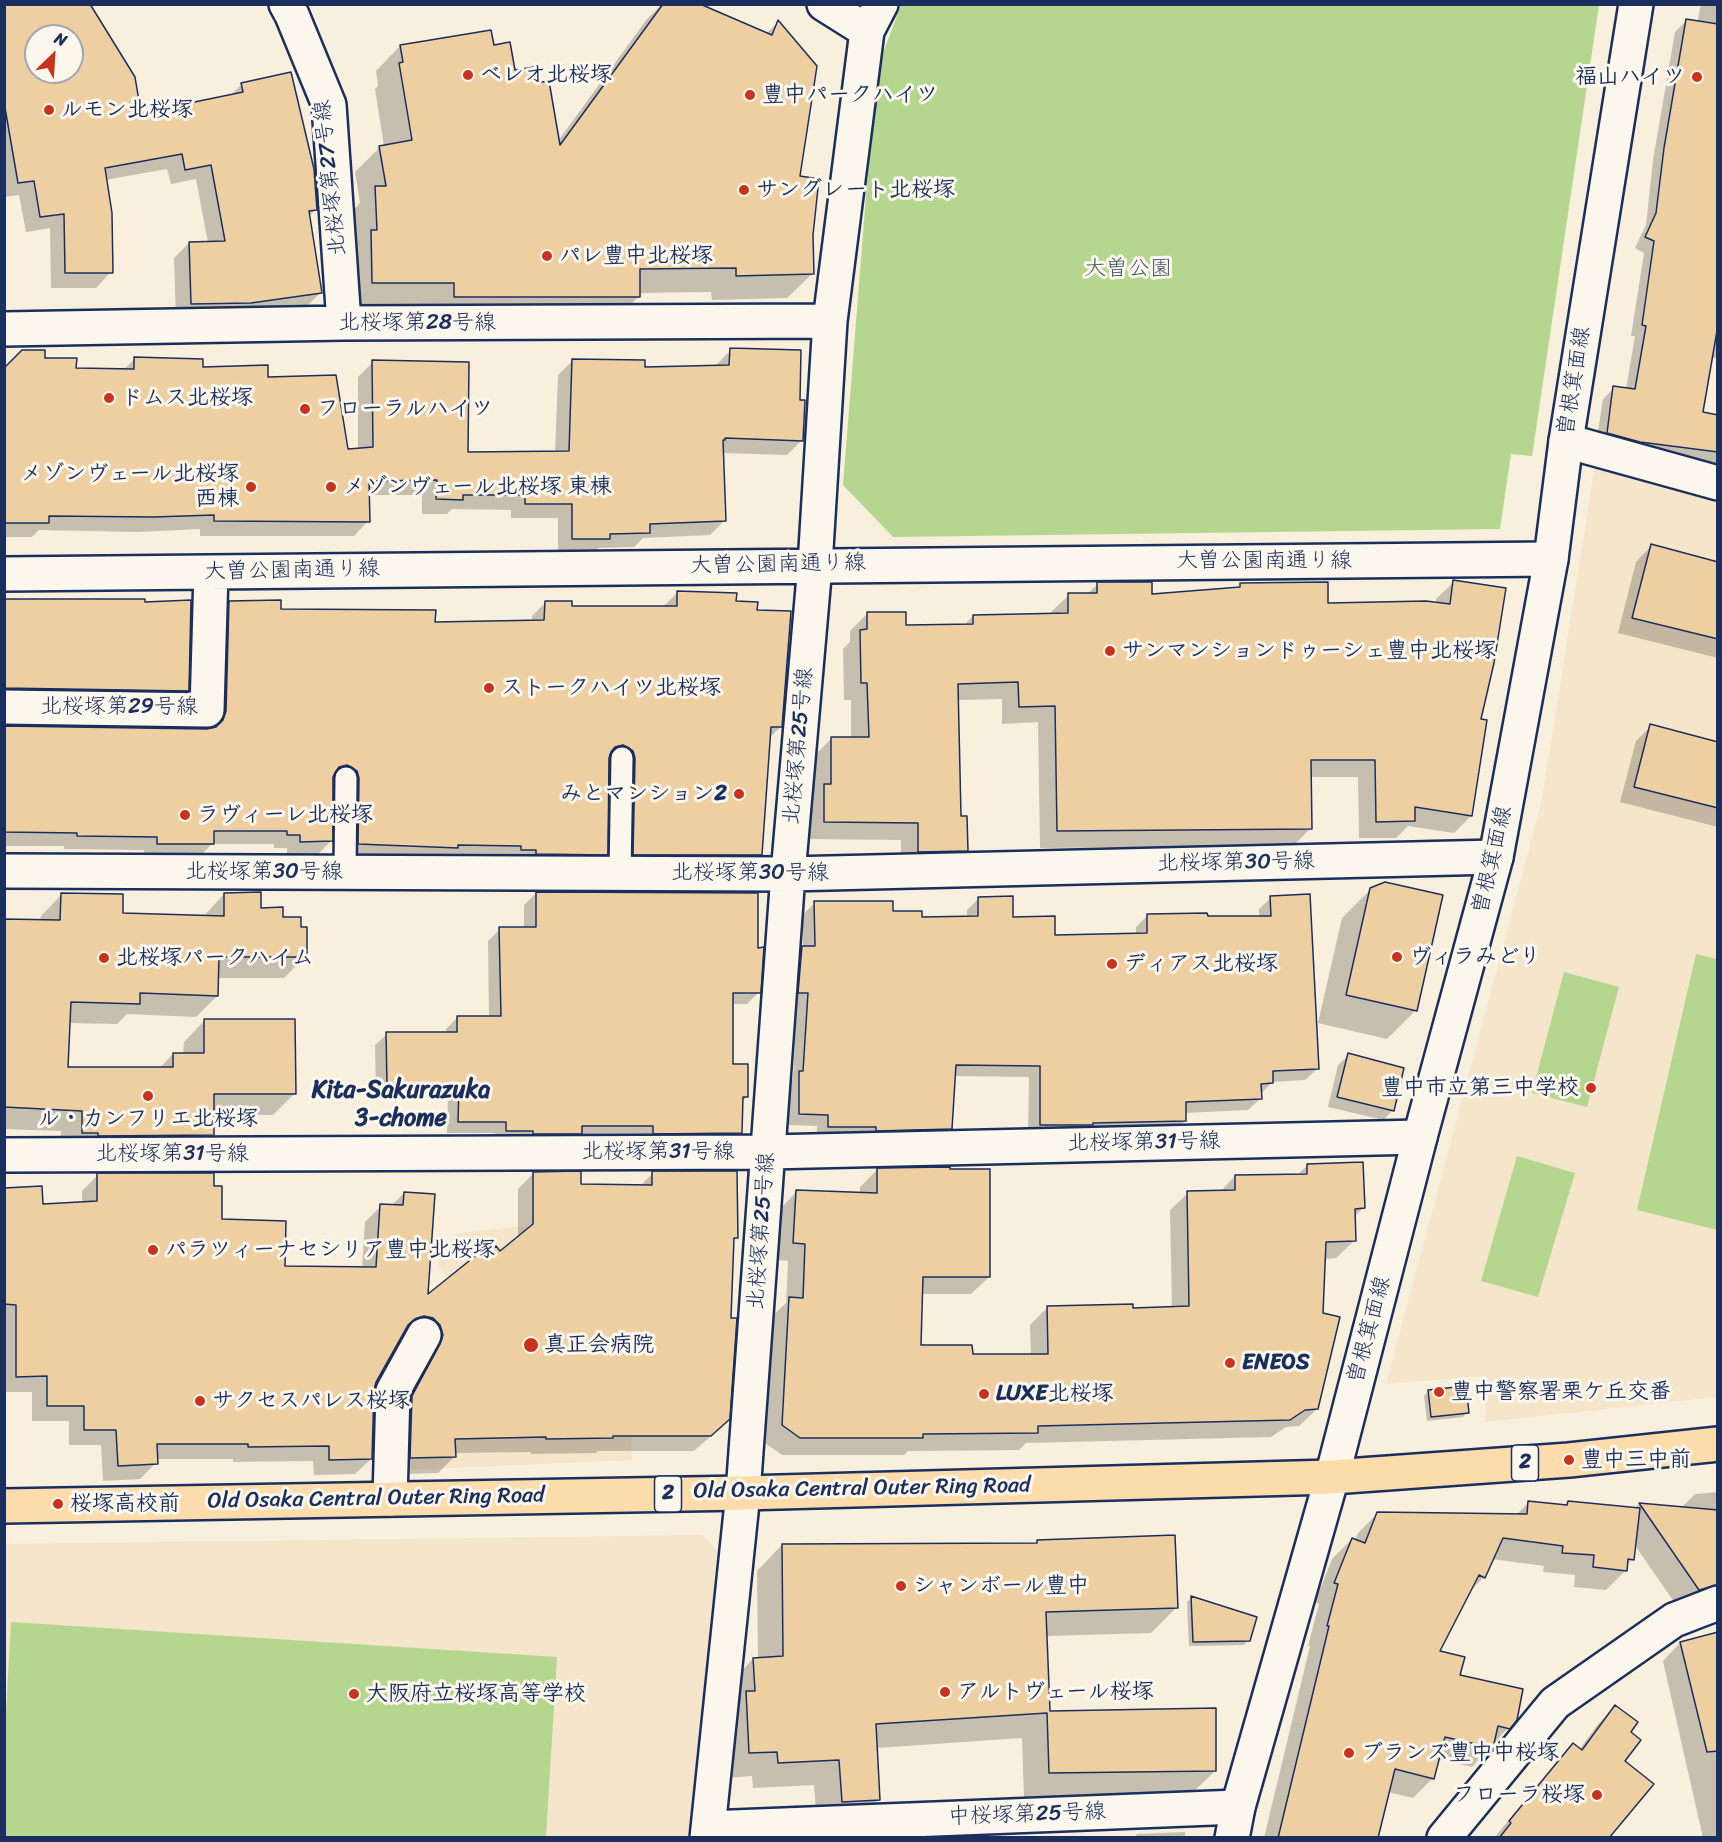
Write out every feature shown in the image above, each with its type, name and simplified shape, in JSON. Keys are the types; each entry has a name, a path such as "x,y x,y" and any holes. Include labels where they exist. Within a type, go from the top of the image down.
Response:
{"main road":[{"name":"Old Osaka Central Outer Ring Road","path":"4,1506 743,1493 1332,1477 1569,1460 1718,1444"}],"street":[{"name":"北桜塚第27号線","path":"285,4 292,15 329,105 344,323"},
{"path":"824,4 874,18"},
{"name":"曽根箕面線","path":"1235,1822 1332,1477 1420,1137 1496,857 1551,559 1566,441 1636,4"},
{"name":"北桜塚第25号線","path":"708,1833 743,1493 788,874 815,565 830,321 874,18"},
{"name":"北桜塚第28号線","path":"4,329 344,323 830,321"},
{"path":"1566,441 1718,483"},
{"name":"大曽公園南通り線","path":"4,574 1551,559"},
{"name":"北桜塚第29号線","path":"4,707 207,710 212,572"},
{"name":"北桜塚第30号線","path":"4,871 788,874 1496,857"},
{"name":"北桜塚第31号線","path":"4,1155 768,1152 1420,1137"},
{"path":"390,1499 393,1391 424,1335"},
{"path":"1444,1838 1555,1703 1674,1620 1718,1603"},
{"name":"中桜塚第25号線","path":"708,1833 1235,1822"}],"lane":[{"path":"620,873 622,758"},
{"path":"345,872 346,778"}],"shaded area":[{"name":"豊中市立第三中学校","path":"1595,464 1717,499 1717,1397 1485,1422 1486,1376 1386,1384 1542,800"},
{"name":"真正会病院","path":"528,1226 531,1248 626,1231 632,1460 406,1470 402,1388 464,1301 438,1266 440,1251 458,1233"},
{"name":"大阪府立桜塚高等学校","path":"702,1535 718,1551 688,1837 5,1837 4,1544"}],"green space":[{"name":"大曽公園","path":"901,5 1599,5 1532,456 1511,454 1500,529 893,537 843,485 876,71"},
{"path":"1696,954 1717,959 1717,1230 1637,1210"},
{"path":"1564,972 1619,987 1587,1107 1532,1093"},
{"path":"1517,1156 1575,1173 1538,1297 1481,1281"},
{"path":"11,1622 557,1657 546,1837 5,1837 5,1731"}],"building":[{"path":"4,4 90,4 135,77 141,113 243,92 241,83 291,72 314,169 317,210 309,211 322,293 251,303 191,304 189,242 225,241 211,165 185,170 182,154 105,168 112,213 113,273 65,273 64,214 40,217 34,181 18,183 4,102"},
{"path":"663,4 700,4 772,35 778,20 817,66 800,176 819,179 813,235 814,274 736,276 736,268 640,269 640,297 454,297 454,283 372,283 371,230 377,230 375,186 386,186 379,146 412,140 399,63 403,62 400,45 491,30 494,45 510,42 515,70 534,67 536,83 549,81 560,145"},
{"path":"1686,19 1718,24 1718,325 1703,412 1718,415 1718,452 1640,442 1607,433 1613,386 1635,389 1646,326 1642,325 1654,241 1645,237 1656,213 1664,148"},
{"path":"730,348 801,350 800,400 805,400 803,441 725,438 723,440 726,521 650,524 650,533 610,534 610,539 572,539 572,504 525,504 525,495 463,495 463,500 436,499 437,480 369,481 370,522 214,521 214,515 49,516 49,523 5,523 5,367 22,350 45,350 45,358 77,358 76,368 134,369 134,357 203,359 203,367 268,365 268,377 336,375 348,449 373,447 372,360 469,362 468,452 569,451 572,359 645,360 645,367 729,365"},
{"path":"1651,544 1718,562 1718,639 1632,618"},
{"path":"1453,580 1506,588 1494,663 1481,719 1487,720 1472,816 1415,807 1415,821 1376,822 1375,760 1311,760 1312,829 1057,831 1055,706 1019,707 1018,682 958,684 961,816 967,816 968,851 918,852 918,823 824,822 824,784 831,784 831,737 869,737 867,683 861,683 860,630 867,629 867,612 906,612 906,625 973,624 973,615 1068,613 1068,593 1097,593 1097,582 1152,582 1152,594 1240,587 1240,583 1328,582 1328,603 1426,601 1450,604"},
{"path":"677,591 737,593 736,601 758,602 757,610 791,611 782,727 771,727 762,855 633,855 635,758 633,751 623,745 615,747 609,758 608,855 536,854 536,850 521,850 521,846 458,845 458,848 358,844 359,778 357,771 347,765 339,767 333,777 333,841 300,842 300,835 287,835 287,831 214,831 214,844 157,844 157,837 4,832 4,726 207,729 216,727 223,720 226,711 229,601 281,600 281,609 436,610 435,622 544,620 545,601 572,601 572,606 677,606"},
{"path":"4,599 145,599 145,602 191,600 189,691 4,688"},
{"path":"1650,724 1718,742 1718,808 1634,787"},
{"name":"ヴィラみどり","path":"1385,882 1443,895 1417,1011 1346,995 1370,888"},
{"path":"261,892 261,908 283,907 283,917 301,917 301,927 307,927 307,957 219,957 218,996 140,993 140,1004 71,1002 68,1067 173,1067 173,1053 204,1053 204,1019 295,1019 296,1094 214,1094 214,1135 98,1136 98,1133 82,1133 82,1111 4,1107 4,919 60,920 61,893 123,894 123,913 224,916 224,893"},
{"path":"536,892 758,893 758,948 764,947 761,993 733,993 733,1064 748,1064 748,1097 743,1097 742,1133 653,1134 653,1126 582,1126 582,1134 533,1134 533,1131 506,1131 506,1122 458,1122 459,1084 387,1085 386,1032 457,1032 457,1016 501,1016 499,927 536,927"},
{"path":"1310,894 1319,1069 1273,1071 1273,1083 1261,1084 1262,1099 1186,1102 1186,1121 1040,1125 1040,1066 956,1065 952,1129 876,1131 876,1127 828,1127 828,1115 799,1114 799,1071 803,1071 808,993 798,993 802,946 815,946 814,901 893,901 893,911 922,911 922,917 978,916 978,897 1013,896 1013,917 1055,916 1055,935 1147,933 1147,914 1207,913 1208,916 1271,916 1270,896"},
{"path":"1348,1053 1404,1068 1394,1111 1337,1097"},
{"path":"1363,1162 1365,1208 1355,1209 1356,1241 1326,1242 1323,1313 1340,1317 1318,1409 1305,1410 1290,1420 1038,1426 1038,1433 923,1434 923,1438 800,1438 782,1425 789,1297 803,1298 805,1244 793,1243 796,1190 877,1193 877,1168 990,1169 990,1277 923,1277 921,1345 972,1345 973,1354 1048,1354 1047,1306 1133,1304 1133,1308 1189,1306 1187,1191 1235,1190 1235,1175 1307,1174 1307,1164"},
{"path":"581,1171 581,1184 652,1185 652,1171 737,1171 738,1238 734,1238 731,1318 737,1318 730,1419 711,1436 455,1439 456,1457 410,1458 412,1396 443,1335 440,1325 433,1318 424,1316 408,1325 376,1382 372,1459 329,1460 329,1446 248,1447 248,1444 157,1444 158,1464 118,1466 116,1430 84,1430 84,1406 47,1406 47,1376 16,1377 16,1305 4,1304 4,1188 42,1186 43,1204 97,1201 97,1173 214,1173 214,1186 222,1186 222,1219 286,1221 285,1266 376,1267 380,1204 403,1205 404,1192 435,1194 428,1294 484,1249 487,1253 496,1246 500,1251 533,1224 533,1172"},
{"path":"1466,1386 1469,1413 1431,1417 1428,1390"},
{"path":"1528,1501 1567,1505 1568,1501 1640,1508 1634,1560 1628,1559 1627,1571 1593,1567 1594,1555 1562,1553 1563,1546 1503,1538 1485,1578 1479,1575 1440,1651 1465,1657 1460,1675 1523,1689 1517,1720 1510,1729 1498,1726 1493,1748 1445,1737 1434,1779 1395,1769 1378,1838 1278,1838 1329,1626 1327,1626 1338,1584 1334,1583 1352,1538 1365,1543 1377,1512 1527,1514"},
{"path":"1639,1503 1718,1510 1718,1585 1699,1590"},
{"path":"1175,1535 1178,1608 1046,1612 1050,1711 1216,1708 1216,1771 1049,1773 1047,1713 876,1724 880,1800 842,1802 839,1760 778,1763 777,1752 749,1753 746,1691 755,1691 753,1658 783,1656 782,1544 1037,1543 1037,1540"},
{"path":"1191,1596 1257,1617 1250,1641 1193,1642"},
{"path":"1718,1632 1718,1751 1707,1752 1680,1642"},
{"name":"フローラ桜塚","path":"1615,1705 1638,1722 1631,1732 1641,1740 1625,1761 1654,1784 1609,1838 1499,1838 1511,1823 1509,1821 1573,1743 1582,1750"}],"place":[{"name":"ベレオ北桜塚","path":"468,75"},
{"name":"福山ハイツ","path":"1697,77"},
{"name":"豊中パークハイツ","path":"750,95"},
{"name":"ルモン北桜塚","path":"49,110"},
{"name":"サングレート北桜塚","path":"744,190"},
{"name":"パレ豊中北桜塚","path":"547,256"},
{"name":"ドムス北桜塚","path":"109,398"},
{"name":"フローラルハイツ","path":"305,409"},
{"name":"メゾンヴェール北桜塚 西棟","path":"251,487"},
{"name":"メゾンヴェール北桜塚 東棟","path":"331,487"},
{"name":"サンマンションドゥーシェ豊中北桜塚","path":"1110,651"},
{"name":"ストークハイツ北桜塚","path":"489,688"},
{"name":"みとマンション2","path":"739,794"},
{"name":"ラヴィーレ北桜塚","path":"185,815"},
{"name":"ヴィラみどり","path":"1397,957"},
{"name":"北桜塚パークハイム","path":"104,958"},
{"name":"ディアス北桜塚","path":"1112,964"},
{"name":"豊中市立第三中学校","path":"1591,1088"},
{"name":"ル・カンフリエ北桜塚","path":"148,1096"},
{"name":"パラツィーナセシリア豊中北桜塚","path":"153,1250"},
{"name":"真正会病院","path":"531,1345"},
{"name":"ENEOS","path":"1230,1363"},
{"name":"豊中警察署栗ケ丘交番","path":"1439,1392"},
{"name":"LUXE北桜塚","path":"984,1394"},
{"name":"サクセスパレス桜塚","path":"200,1401"},
{"name":"豊中三中前","path":"1569,1460"},
{"name":"桜塚高校前","path":"58,1504"},
{"name":"シャンボール豊中","path":"901,1586"},
{"name":"アルトヴェール桜塚","path":"945,1692"},
{"name":"大阪府立桜塚高等学校","path":"354,1694"},
{"name":"ブランズ豊中中桜塚","path":"1349,1753"},
{"name":"フローラ桜塚","path":"1597,1795"}],"district":[{"name":"Kita-Sakurazuka 3-chome","path":"401,1105"}]}
